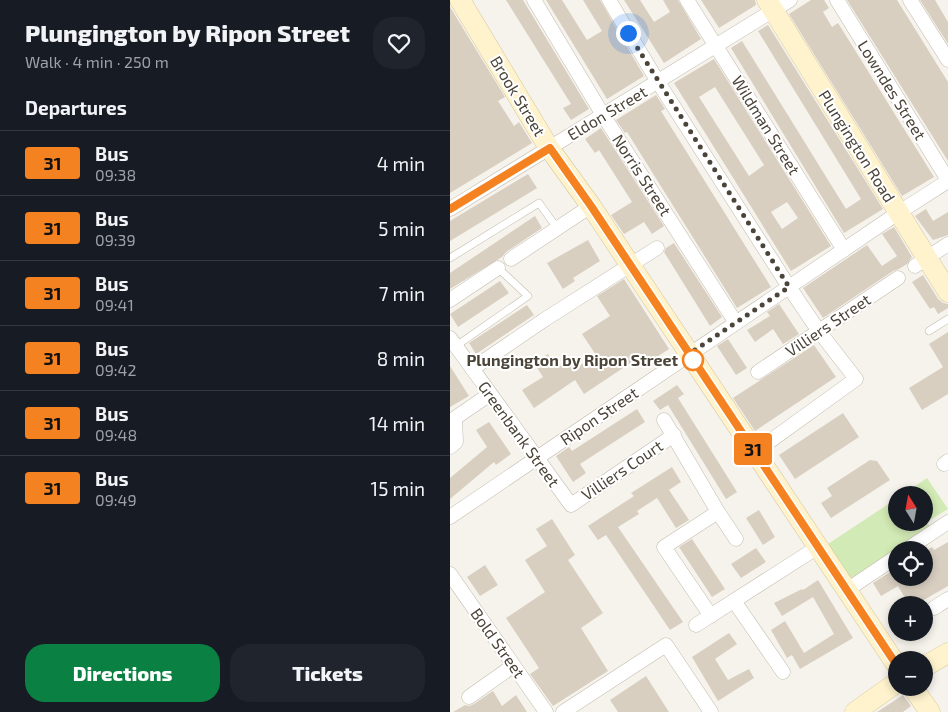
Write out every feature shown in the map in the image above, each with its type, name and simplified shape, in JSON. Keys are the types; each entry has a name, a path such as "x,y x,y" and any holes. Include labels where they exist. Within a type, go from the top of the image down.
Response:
{"street":[{"name":"Brook Street","path":"460,0 550,148 631,265 888,652"},
{"name":"Norris Street","path":"534,0 603,116 736,323"},
{"path":"608,0 789,287 818,330 856,379 755,452"},
{"name":"Wildman Street","path":"687,0 844,250"},
{"name":"Eldon Street","path":"450,209 717,46 770,5 790,0"},
{"name":"Lowndes Street","path":"837,0 948,180"},
{"path":"910,0 948,60"},
{"name":"Plungington Road","path":"770,5 898,212 921,262 948,292"},
{"name":"Ripon Street","path":"450,516 948,180"},
{"path":"511,259 591,206"},
{"path":"921,262 948,244"},
{"path":"472,369 544,320 658,248"},
{"path":"450,300 498,268"},
{"name":"Villiers Street","path":"758,372 898,278"},
{"name":"Greenbank Street","path":"453,342 571,505"},
{"path":"450,446 456,442 452,416 490,394"},
{"name":"Villiers Court","path":"664,420 736,539"},
{"name":"Villiers Court","path":"571,505 674,435"},
{"path":"711,616 664,547 718,512"},
{"path":"920,541 948,522"},
{"path":"696,625 818,547"},
{"path":"847,590 888,562"},
{"name":"Bold Street","path":"450,574 546,712"},
{"path":"934,608 948,599"},
{"path":"734,601 783,672"},
{"path":"563,712 666,645 711,712"},
{"path":"933,662 948,653"},
{"path":"469,698 513,666"},
{"path":"855,712 888,689"},
{"path":"919,696 930,712"}],"lane":[{"path":"450,258 539,203 557,228"},
{"path":"453,342 528,296 498,268"},
{"path":"929,332 948,319"}],"green space":[{"path":"927,478 932,486 932,486 915,486"},
{"path":"933,487 948,509 933,518"},
{"path":"888,504 888,531 930,531 916,541 888,541 888,559 847,586 822,548"}],"building":[{"path":"506,0 523,0 589,109 571,120 563,108 571,104"},
{"path":"546,0 562,0 587,40 602,31 583,0 600,0 644,76 607,99"},
{"path":"624,0 640,0 654,22 670,12 663,0 678,0 701,39 664,63"},
{"path":"701,0 755,0 756,5 719,28"},
{"path":"811,0 824,0 829,8 823,12 832,27 838,23 934,177 902,196 789,14"},
{"path":"847,0 897,0 948,82 948,161"},
{"path":"920,0 935,0 948,22 948,44"},
{"path":"450,7 505,97 498,101 514,126 519,122 532,143 450,193"},
{"path":"768,25 883,209 844,233 731,48 742,41 846,209 861,199 758,31"},
{"path":"714,59 831,246 791,271 674,83","holes":["715,87 764,165 749,176 699,97","787,202 798,218 782,229 771,212"]},
{"path":"656,95 665,109 661,111 771,287 737,308 627,132 625,133 616,120"},
{"path":"601,128 664,226 652,234 644,222 624,234 611,215 632,202 599,150 595,153 585,139"},
{"path":"528,174 537,188 450,241 450,221"},
{"path":"926,209 933,221 948,212 948,235 933,240 915,216"},
{"path":"535,216 542,228 506,252 502,257 450,289 450,273"},
{"path":"894,227 912,257 907,264 893,271 823,318 803,288 867,245 882,266 897,256 882,234"},
{"path":"588,240 600,261 573,278 575,281 563,289 547,263"},
{"path":"674,243 722,317 710,326 664,252 666,248"},
{"path":"923,275 938,299 948,304 948,308 938,314 934,307 930,309 912,282"},
{"path":"624,279 669,349 643,366 638,358 584,394 575,380 534,408 522,390 543,377 534,363 548,354 557,368 573,357 579,366 596,355 582,334 610,316 597,296"},
{"path":"500,281 509,293 458,327 450,314"},
{"path":"779,304 799,334 783,344 773,329 755,342 747,330 770,316 767,312"},
{"path":"527,305 534,315 476,354 469,343"},
{"path":"948,332 948,394 922,410 909,388 943,367 929,344"},
{"path":"728,339 747,368 736,375 717,346"},
{"path":"814,345 836,377 755,431 733,398"},
{"path":"450,366 469,396 450,407"},
{"path":"677,385 684,394 678,398 737,492 726,499 668,405 660,410 653,401"},
{"path":"637,409 645,422 580,464 586,473 573,482 556,456 569,447 572,451"},
{"path":"843,413 859,437 795,479 779,455"},
{"path":"489,422 511,454 496,465 494,462 450,499 450,478 487,447 476,430"},
{"path":"870,460 877,461 890,480 831,518 821,503 832,496 827,488"},
{"path":"672,467 681,482 669,490 689,520 676,528 657,498 637,511 639,514 618,527 683,622 670,630 606,535 598,540 588,526 634,496 631,493"},
{"path":"759,510 775,537 763,545 746,518"},
{"path":"552,519 575,555 568,560 603,613 581,628 608,671 553,706 530,674 539,668 506,618 545,592 525,560 547,546 536,529"},
{"path":"692,539 725,589 712,597 679,547"},
{"path":"948,542 948,586 931,596 904,596 898,586 933,586 933,548 934,550"},
{"path":"756,548 766,562 741,578 731,564"},
{"path":"485,565 498,585 480,596 467,577"},
{"path":"888,573 888,586 898,586 881,596 873,583"},
{"path":"818,580 853,638 800,669 792,655 787,658 771,630 785,621 804,653 834,634 813,597 782,616 774,603 803,590"},
{"path":"729,633 737,644 715,659 728,680 749,669 754,678 718,701 692,657"},
{"path":"646,676 669,712 618,712 610,700"},
{"path":"493,691 502,706 516,695 527,712 453,712 465,705 474,704"},
{"path":"901,696 904,696 911,706 903,712 877,712"}],"bus line":[{"name":"31","path":"450,209 550,148 591,206 888,652"}],"place":[{"name":"Plungington by Ripon Street","path":"693,360"}],"route":[{"path":"628,33 789,287 689,354 693,360"}]}
